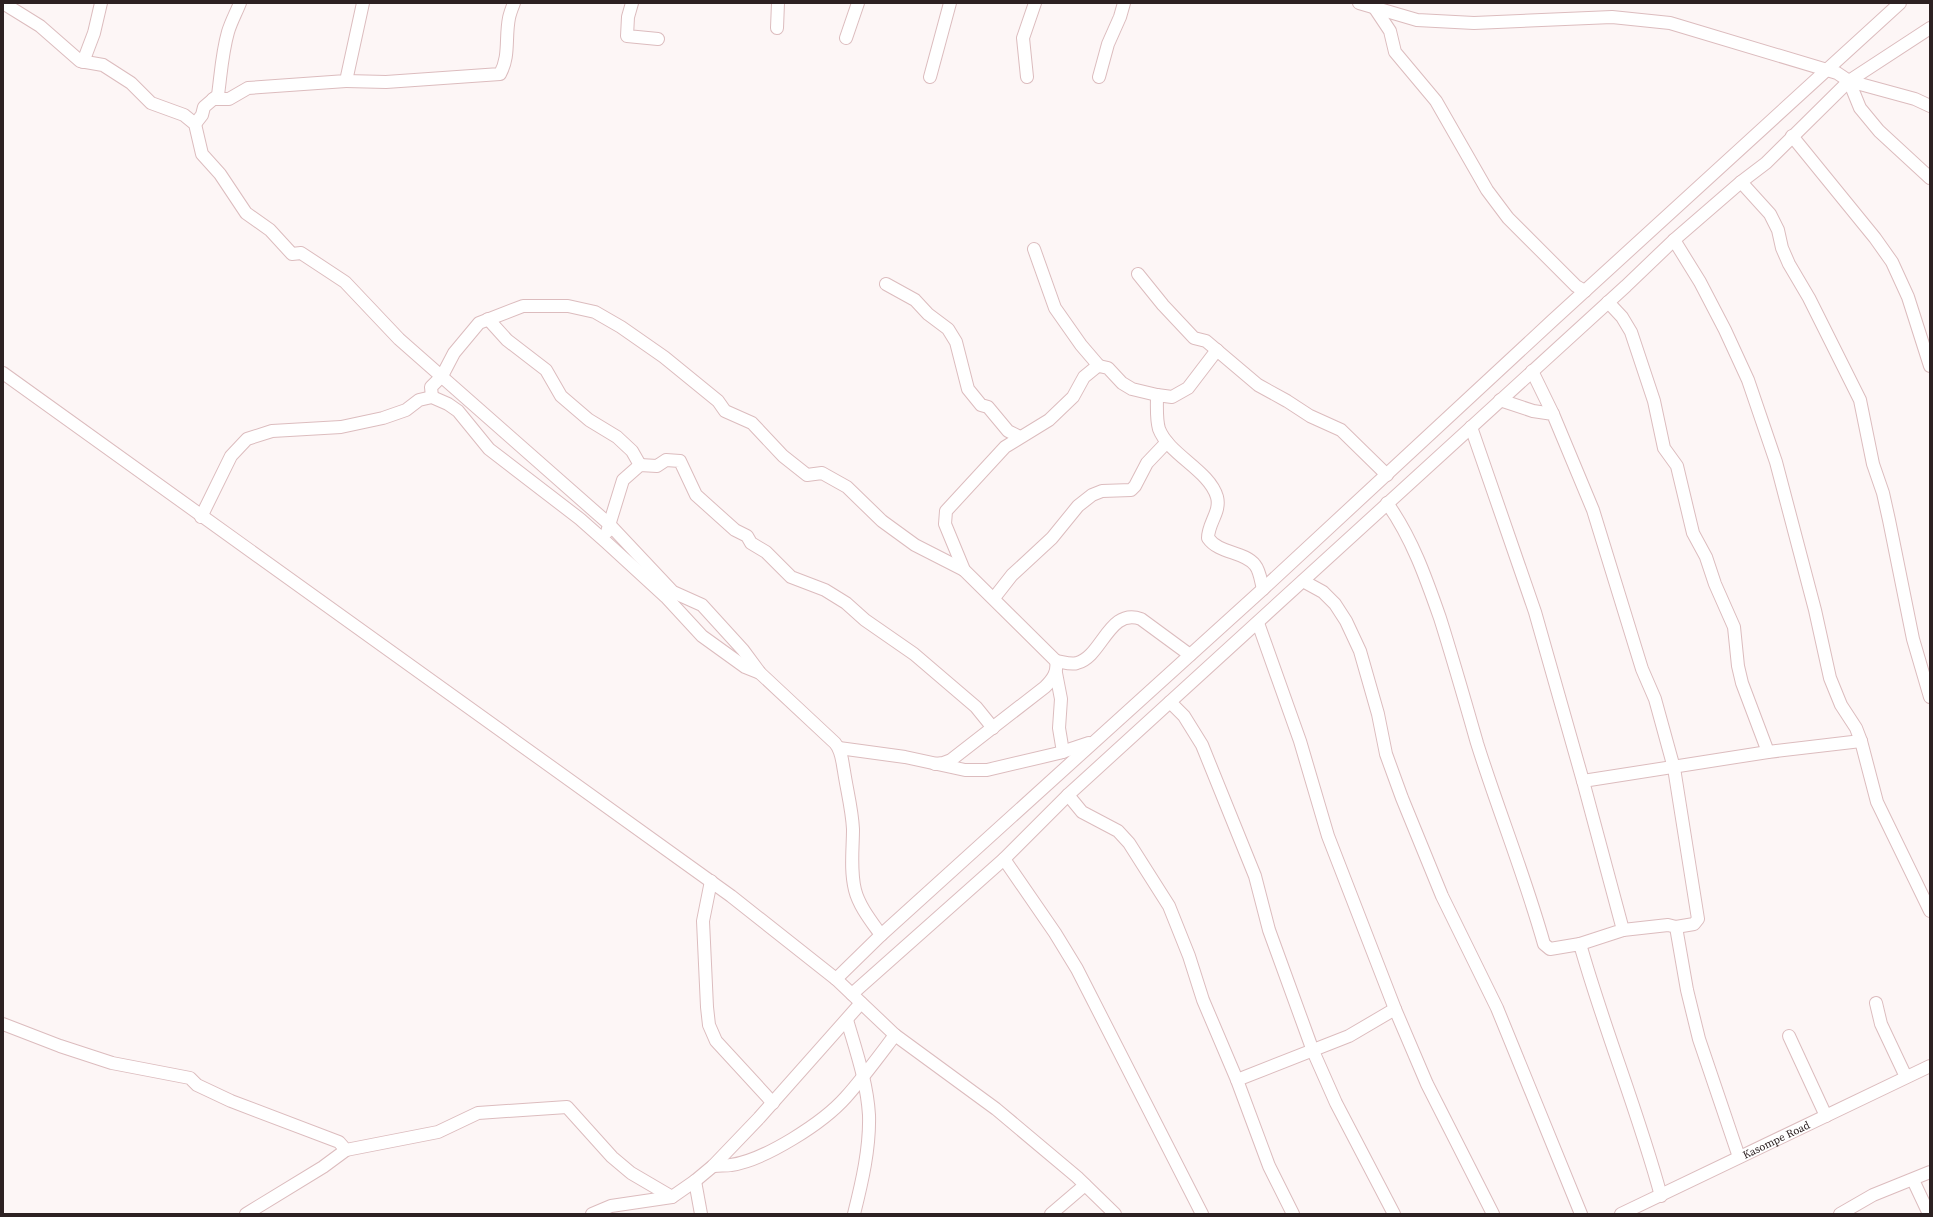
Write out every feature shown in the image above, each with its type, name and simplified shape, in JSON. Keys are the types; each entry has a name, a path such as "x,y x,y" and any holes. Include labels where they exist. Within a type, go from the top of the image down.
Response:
{"street":[{"path":"3,3 40,26 80,61 102,65 131,83 151,103 184,115 195,124 202,154 220,174 246,214 270,230 292,254 301,253 345,282 398,339 442,376 608,524 674,592 702,605 743,650 760,673 793,702 839,748 852,819 852,870 855,891 859,902 881,935"},
{"path":"83,62 94,33 101,3"},
{"path":"195,124 202,115 204,107 218,95 222,55 229,30 240,3"},
{"path":"346,81 363,3"},
{"path":"213,99 229,99 248,88 346,81 386,82 500,74 504,67 508,49 509,19 514,3"},
{"path":"632,3 628,17 627,36 658,39"},
{"path":"777,28 778,3"},
{"path":"846,38 858,3"},
{"path":"930,77 950,3"},
{"path":"1027,77 1024,38 1035,3"},
{"path":"1099,76 1108,44 1120,17 1124,3"},
{"path":"1360,3 1417,20 1474,23 1612,17 1670,23 1837,73 1850,81 1914,99 1930,106"},
{"path":"836,978 881,935 1263,589 1585,291 1900,3"},
{"path":"1374,7 1390,31 1395,52 1436,101 1487,190 1508,218 1576,286 1585,291"},
{"path":"592,1214 611,1206 672,1197 713,1166 773,1103 847,1020 856,999 1004,859 1068,795 1258,623 1674,240 1741,182 1766,163 1850,81 1930,28"},
{"path":"1850,81 1860,108 1878,131 1930,178"},
{"path":"1792,136 1892,262 1908,297 1930,366"},
{"path":"1741,182 1770,214 1778,230 1782,248 1789,264 1809,298 1860,400 1874,464 1889,520 1913,639 1930,697"},
{"path":"1674,240 1700,282 1748,380 1776,462 1815,610 1830,678 1841,705 1856,728 1861,741 1877,802 1930,911"},
{"path":"1034,249 1055,308 1080,345 1099,366 1108,368 1122,383 1132,389 1172,397 1179,394 1188,388 1216,350"},
{"path":"1138,274 1194,338 1206,341 1258,385 1287,400 1310,416 1341,430 1387,475"},
{"path":"886,284 915,300 928,314 948,329 956,342 968,389 981,405 988,407 1008,430 1020,437"},
{"path":"1608,302 1622,317 1631,332 1654,401 1664,448 1677,466 1693,533 1706,557 1715,584 1734,626 1738,666 1742,683 1768,752"},
{"path":"432,397 431,387 442,376 454,353 479,323 523,306 568,306 595,312 621,327 664,357 718,401 725,412 752,424 783,456 807,475 822,473 847,487 882,520 915,545 964,570 1056,661 1068,663 1080,662 1096,649 1108,630 1130,618 1136,617 1141,619 1190,655"},
{"path":"488,319 506,340 546,370 561,396 589,420 617,437 632,451 640,465"},
{"path":"964,570 945,524 946,512 1005,447 1020,437 1037,429 1049,420 1073,397 1084,377 1099,366"},
{"path":"1387,503 1408,537 1428,584 1455,664 1499,812 1527,887 1544,944 1550,949 1580,944 1623,930 1668,925 1676,927 1694,924 1698,919 1674,768 1655,699 1642,668 1593,510 1532,371"},
{"path":"3,373 147,476 201,517 710,881 836,978 856,999 895,1035 996,1109 1085,1185 1115,1214"},
{"path":"1157,395 1159,428 1167,442 1207,481 1214,490 1217,498 1217,512 1210,526 1208,538 1219,548 1255,564 1263,589"},
{"path":"201,517 231,456 247,439 272,431 341,427 383,418 406,410 419,400 432,397 448,404 458,411 489,449 580,519 606,542 666,597 702,636 745,667 760,673"},
{"path":"1500,400 1533,411 1552,414"},
{"path":"1470,427 1535,612 1623,930"},
{"path":"994,598 1012,574 1052,538 1078,506 1092,495 1102,491 1131,490 1135,486 1147,463 1167,442"},
{"path":"606,542 608,524 623,480 640,465 657,466 666,460 680,461 696,495 735,530 747,536 751,542 766,552 790,577 825,590 846,603 865,620 914,654 976,706 993,728"},
{"path":"1303,581 1323,592 1335,604 1346,621 1360,651 1369,681 1386,754 1402,798 1442,896 1497,1008 1581,1214"},
{"path":"1258,623 1300,741 1328,836 1396,1009 1427,1084 1492,1214"},
{"path":"1056,661 1056,673 1060,699 1059,728 1063,752"},
{"path":"935,764 951,760 1045,687 1056,673"},
{"path":"1170,702 1184,716 1202,745 1255,876 1269,930 1313,1051 1336,1103 1394,1214"},
{"path":"1583,781 1662,768 1674,768 1768,752 1861,741"},
{"path":"839,748 905,757 965,770 987,770 1063,752 1094,742"},
{"path":"1068,795 1082,812 1107,824 1122,835 1129,843 1168,906 1189,956 1203,1000 1237,1080 1269,1166 1293,1214"},
{"path":"1004,859 1056,933 1077,969 1202,1214"},
{"path":"710,881 703,921 706,1007 709,1026 716,1041 773,1103"},
{"path":"1676,927 1687,990 1699,1039 1739,1157"},
{"path":"1580,944 1598,1007 1641,1129 1661,1196"},
{"path":"1876,1003 1881,1024 1906,1077"},
{"path":"1237,1080 1349,1036 1396,1009"},
{"path":"847,1020 863,1076 869,1113 869,1134 865,1164 854,1214"},
{"path":"3,1024 60,1046 112,1063 190,1078 197,1085 231,1101 339,1142 346,1150"},
{"path":"713,1166 732,1165 754,1158 788,1142 822,1119 845,1098 895,1035"},
{"path":"1789,1036 1826,1116"},
{"name":"Kasompe Road","path":"1621,1214 1930,1066"},
{"path":"246,1214 323,1167 346,1150 438,1132 478,1112 566,1108 612,1157 630,1173 672,1197"},
{"path":"1840,1214 1873,1195 1930,1172"},
{"path":"1913,1180 1929,1214"},
{"path":"695,1181 702,1214"},
{"path":"1051,1214 1085,1185"}]}
